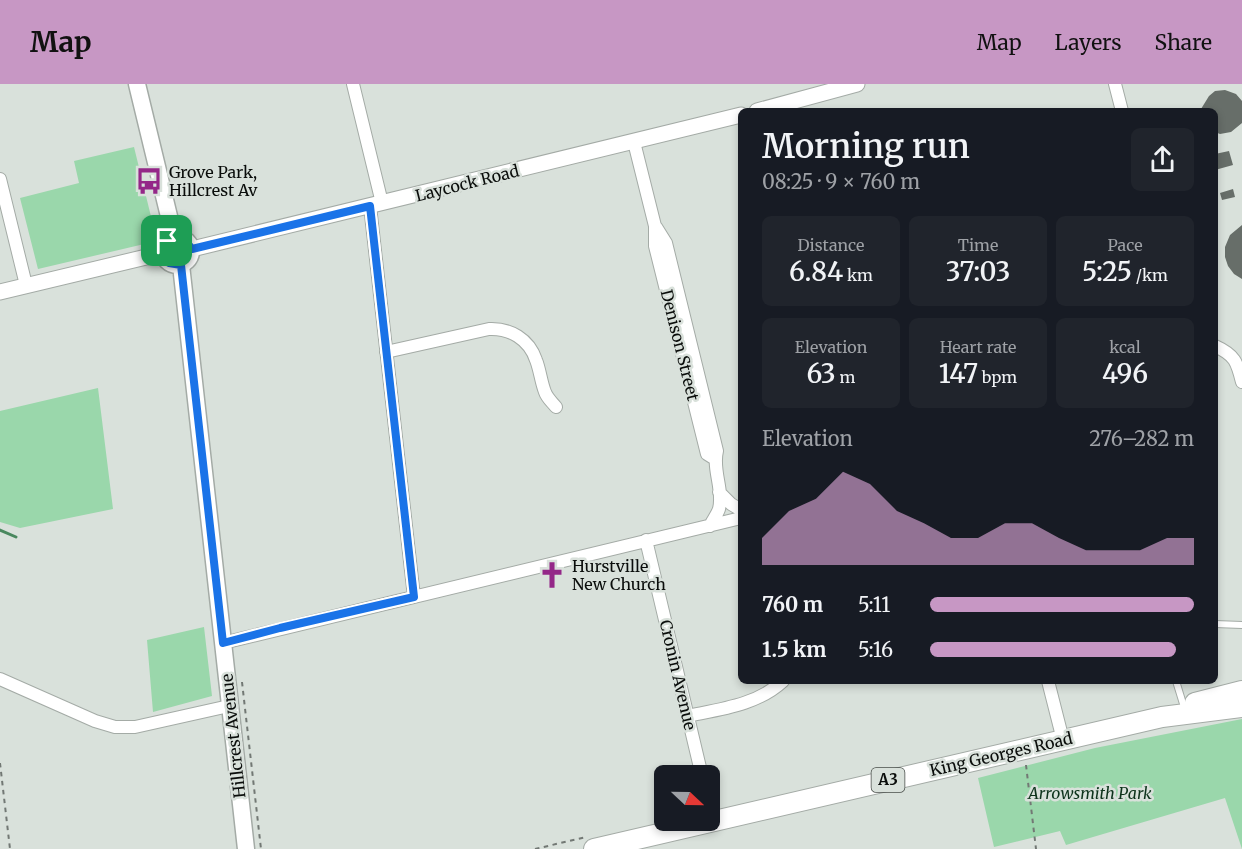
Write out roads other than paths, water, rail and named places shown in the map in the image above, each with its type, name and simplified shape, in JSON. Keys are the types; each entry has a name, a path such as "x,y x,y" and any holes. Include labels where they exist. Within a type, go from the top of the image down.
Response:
{"highway":[{"name":"King Georges Road","path":"1162,717 1184,707 1242,691"},
{"name":"King Georges Road","path":"720,812 1162,717 1242,706"},
{"name":"King Georges Road","path":"594,849 654,831"}],"main road":[{"path":"137,84 174,237"},
{"path":"174,237 183,238 192,249 190,259 181,265 169,263 163,253 167,241 174,237"},
{"name":"Hillcrest Avenue","path":"181,265 246,849"}],"street":[{"path":"353,84 376,205 386,352 414,597"},
{"path":"794,106 859,84 866,87 872,84"},
{"path":"1115,84 1121,108"},
{"name":"Laycock Road","path":"192,249 738,116"},
{"name":"Denison Street","path":"634,142 655,226 666,243 717,451 715,459 719,508 710,526"},
{"path":"0,179 26,285"},
{"path":"0,292 163,253"},
{"path":"386,352 489,329 504,329 519,337 532,351 545,391 556,407"},
{"path":"1218,348 1233,357 1242,382"},
{"path":"719,492 738,508"},
{"path":"223,643 738,519"},
{"name":"Cronin Avenue","path":"646,540 699,765"},
{"path":"0,679 95,722 116,727 135,727 229,706"},
{"path":"687,716 745,703 769,693 780,684"},
{"path":"1049,684 1063,740"}],"lane":[{"path":"1218,624 1242,625"},
{"path":"1177,684 1184,707"}],"waterway":[{"path":"0,530 16,537"}],"place":[{"name":"Grove Park, Hillcrest Av","path":"149,181"},
{"name":"Hurstville New Church","path":"552,575"}],"park label":[{"name":"Arrowsmith Park","path":"1090,793"}]}
